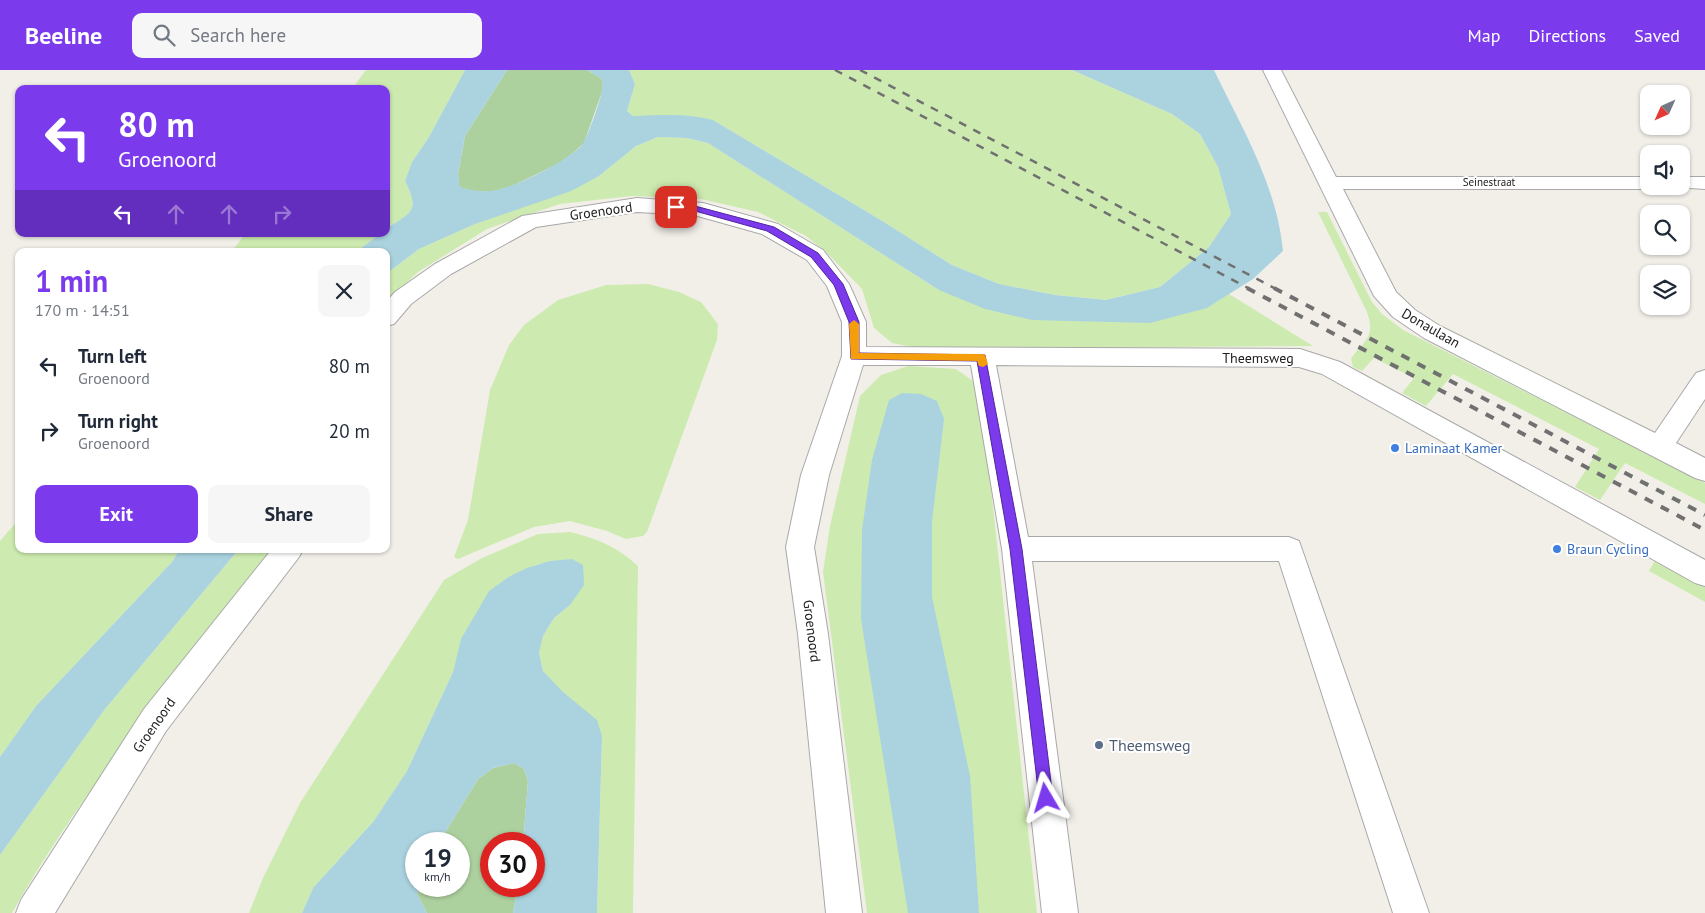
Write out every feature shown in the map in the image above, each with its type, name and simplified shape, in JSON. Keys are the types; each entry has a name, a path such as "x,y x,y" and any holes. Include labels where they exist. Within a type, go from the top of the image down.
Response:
{"street":[{"name":"Donaulaan","path":"1272,70 1386,296 1406,316 1432,332 1705,470"},
{"name":"Seinestraat","path":"1328,183 1640,183"},
{"path":"1690,183 1705,183"},
{"name":"Groenoord","path":"390,313 403,298 443,270 530,221 637,205 695,208 770,229 814,255 838,284 854,322 854,356 815,475 800,547 812,634 844,913"},
{"path":"854,356 982,357 1016,549 1060,913"},
{"name":"Theemsweg","path":"982,357 1289,358 1312,361 1330,368 1705,574"},
{"path":"1660,447 1696,411 1705,379"},
{"path":"1016,549 1289,549 1411,913"},
{"name":"Groenoord","path":"34,913 155,720 286,553"}],"green space":[{"path":"366,70 465,70 429,137 412,162 405,181 412,199 411,210 402,219 390,226 390,85 355,85"},
{"path":"507,70 587,70 602,79 603,89 584,143 558,164 512,186 491,192 472,191 459,187 458,174 465,136"},
{"path":"629,70 1072,70 1172,114 1200,134 1218,167 1231,214 1209,247 1160,287 1106,300 1055,295 999,284 952,265 713,120 633,116 627,111 635,84"},
{"path":"658,137 687,138 708,143 939,290 1207,308 1229,294 1313,346 922,349 892,343 874,328 862,289 827,253 806,236 758,212 701,199 632,196 560,204 487,229 418,272 390,298 390,271 419,249 475,224 599,176 636,146"},
{"path":"1318,212 1327,212 1372,302 1382,314 1403,330 1705,483 1705,504 1625,463 1600,500 1575,487 1599,449 1453,374 1426,406 1402,393 1414,378 1374,358 1362,371 1353,367 1351,358 1362,346 1370,331 1369,318"},
{"path":"243,237 376,237 361,248 234,248"},
{"path":"648,284 679,292 701,302 718,324 717,340 647,532 643,536 626,539 607,531 570,521 534,527 458,559 454,557 468,520 490,390 509,345 524,325 558,300 606,285"},
{"path":"908,366 956,369 973,381 982,405 1037,913 867,913 823,572 830,526 860,396 881,375"},
{"path":"15,524 15,553 178,553 172,562 36,706 0,757 0,541"},
{"path":"570,532 606,544 622,553 638,566 633,913 597,913 602,736 543,671 539,652 543,636 554,618 570,605 572,559 539,564 510,576 462,639 453,672 407,771 373,822 313,888 302,913 249,913 263,878 300,803 444,580 482,558 538,534"},
{"path":"236,553 273,553 104,772 41,865 12,913 0,913 0,855 105,709"},
{"path":"1655,560 1705,587 1705,602 1649,571"},
{"path":"514,763 524,769 528,781 524,832 480,832 480,897 516,897 513,913 427,913 419,897 470,897 470,832 445,832 478,779 493,768"}],"water":[{"path":"465,70 507,70 465,136 458,174 460,187 471,190 490,191 511,186 539,174 565,159 582,145 594,119 602,88 602,79 587,70 629,70 635,84 627,111 633,116 683,115 713,120 952,265 999,284 1055,295 1106,300 1160,287 1209,247 1231,214 1218,167 1200,134 1172,114 1072,70 1214,70 1247,136 1266,180 1274,203 1283,251 1253,279 1207,308 1150,323 1032,320 985,309 939,290 708,143 687,138 658,137 636,146 599,176 571,191 475,224 419,249 390,271 390,248 361,248 376,237 390,237 390,226 402,219 411,210 412,199 405,181 412,162 429,137"},
{"path":"902,393 921,394 937,401 944,419 932,522 932,597 970,776 979,913 908,913 861,619 862,530 872,460 889,400"},
{"path":"178,553 236,553 105,709 0,855 0,757 36,706 172,562"},
{"path":"572,559 583,565 584,585 570,605 554,618 543,636 539,653 543,671 563,692 597,720 602,736 597,913 513,913 516,897 545,897 545,832 524,832 528,781 524,769 514,763 493,768 478,779 445,832 405,832 405,897 419,897 427,913 302,913 313,888 373,822 407,771 453,672 461,639 489,591 510,576 527,568 550,561"}],"railway":[{"path":"835,70 1250,289"},
{"path":"860,70 1276,289"},
{"path":"1247,288 1705,530"},
{"path":"1274,288 1705,515"}],"slow traffic":[{"path":"854,324 854,356 982,357 983,364"}],"place":[{"name":"Laminaat Kamer","path":"1395,448"},
{"name":"Braun Cycling","path":"1557,549"},
{"name":"Theemsweg","path":"1099,745"}],"route":[{"path":"676,207 695,208 770,229 814,255 838,284 854,322 854,356 982,357 1016,549 1046,798"}]}
